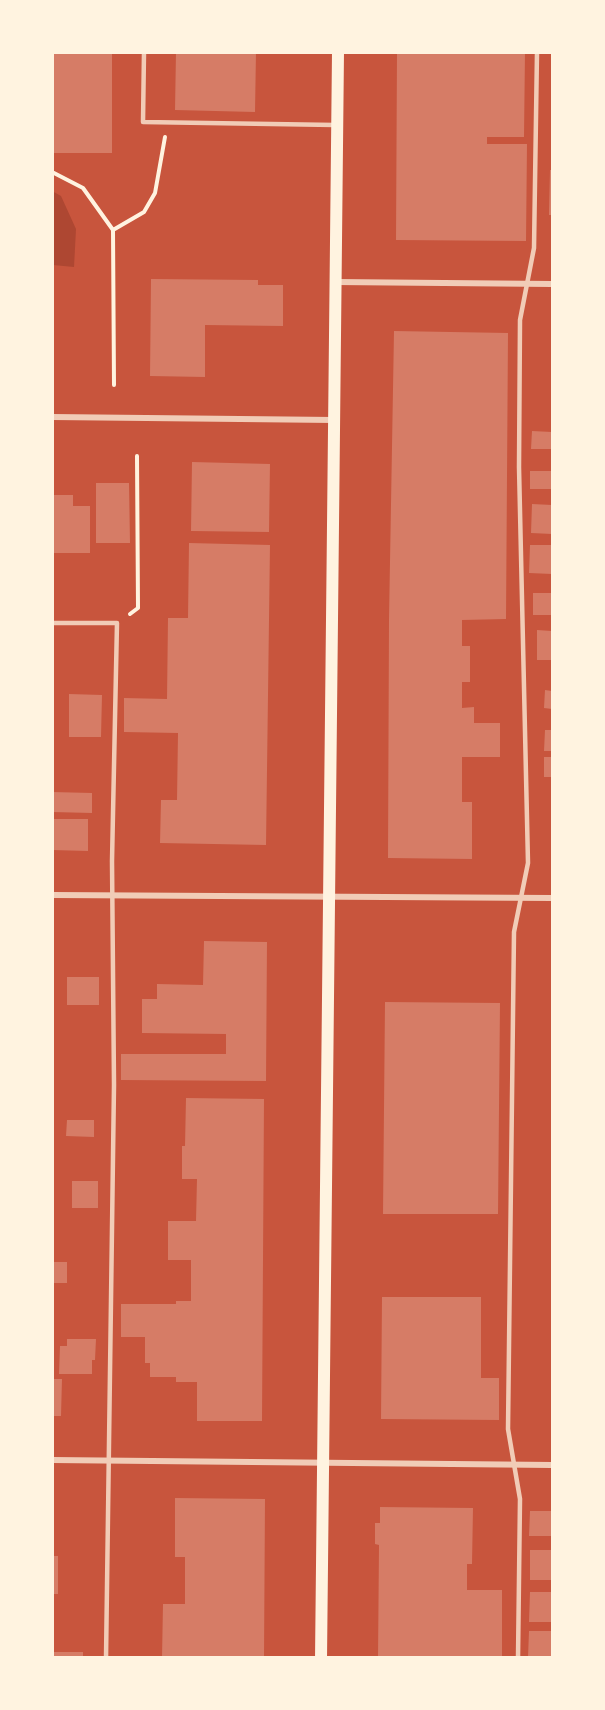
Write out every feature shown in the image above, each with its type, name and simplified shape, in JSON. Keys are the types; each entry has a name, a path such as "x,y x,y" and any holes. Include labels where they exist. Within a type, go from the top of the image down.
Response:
{"main road":[{"path":"321,1658 338,52"}],"street":[{"path":"336,282 552,284"},
{"path":"52,417 335,420"},
{"path":"52,895 552,898"},
{"path":"52,1460 552,1465"}],"lane":[{"path":"144,52 143,122 338,125"},
{"path":"518,1658 520,1499 508,1429 514,932 528,863 519,467 520,320 534,248 537,52"},
{"path":"52,623 117,623 106,1658"}],"path":[{"path":"113,230 144,212 155,193 167,122"},
{"path":"52,172 83,188 113,230 114,384"},
{"path":"117,623 138,608 137,456"}],"shaded area":[{"path":"52,191 61,196 76,229 74,267 53,265"}],"building":[{"path":"52,52 112,52 112,153 52,153"},
{"path":"176,52 256,52 255,112 175,110"},
{"path":"397,52 525,52 524,137 487,137 487,144 527,144 526,241 396,240"},
{"path":"550,170 552,170 552,215 549,215"},
{"path":"151,279 258,280 258,285 283,285 283,326 205,325 205,377 150,376"},
{"path":"394,331 508,333 506,619 462,620 462,646 470,646 470,682 462,682 462,708 474,707 474,723 500,723 500,757 462,757 462,802 472,802 472,859 388,858"},
{"path":"532,431 552,432 552,449 531,449"},
{"path":"192,462 270,464 269,532 191,531"},
{"path":"530,471 552,471 552,489 530,489"},
{"path":"96,483 129,483 130,543 96,543"},
{"path":"54,495 73,495 73,506 90,506 90,553 54,553"},
{"path":"532,504 552,505 552,534 531,533"},
{"path":"189,543 270,545 266,845 160,843 161,800 177,800 178,733 124,732 124,698 167,699 168,618 188,618"},
{"path":"530,545 552,545 552,574 529,573"},
{"path":"533,593 552,593 552,615 533,615"},
{"path":"537,630 552,631 552,660 537,660"},
{"path":"545,690 552,691 552,709 544,708"},
{"path":"69,694 102,695 101,737 69,737"},
{"path":"545,730 552,730 552,751 544,751"},
{"path":"544,757 552,757 552,777 544,777"},
{"path":"52,792 92,793 92,813 52,812"},
{"path":"52,819 88,819 88,851 52,850"},
{"path":"204,941 267,942 266,1081 121,1080 121,1054 226,1054 226,1034 142,1033 142,999 157,999 157,984 203,985"},
{"path":"67,977 99,977 99,1005 67,1005"},
{"path":"385,1002 500,1003 498,1214 383,1214"},
{"path":"186,1098 264,1099 262,1421 197,1421 197,1382 176,1382 176,1377 150,1377 150,1363 145,1363 145,1337 121,1337 121,1304 176,1304 176,1301 191,1301 191,1260 168,1260 168,1221 196,1221 197,1179 182,1179"},
{"path":"67,1120 94,1120 94,1137 66,1136"},
{"path":"72,1181 98,1181 98,1208 72,1208"},
{"path":"52,1262 67,1262 67,1283 52,1283"},
{"path":"382,1297 481,1297 481,1378 499,1378 499,1420 381,1419"},
{"path":"67,1339 96,1339 92,1374 59,1374 60,1346 67,1346"},
{"path":"52,1379 62,1379 61,1416 52,1416"},
{"path":"175,1498 265,1499 264,1658 162,1658 163,1604 185,1604 185,1557 175,1557"},
{"path":"380,1507 473,1508 472,1564 467,1564 467,1590 502,1590 502,1658 378,1658 379,1545 375,1544 375,1523 380,1523"},
{"path":"530,1511 552,1511 552,1536 529,1536"},
{"path":"530,1550 552,1550 552,1580 530,1580"},
{"path":"52,1556 58,1556 58,1594 52,1594"},
{"path":"530,1592 552,1592 552,1622 529,1622"},
{"path":"529,1631 552,1631 552,1658 528,1657"},
{"path":"52,1652 83,1652 83,1658 52,1658"}]}
